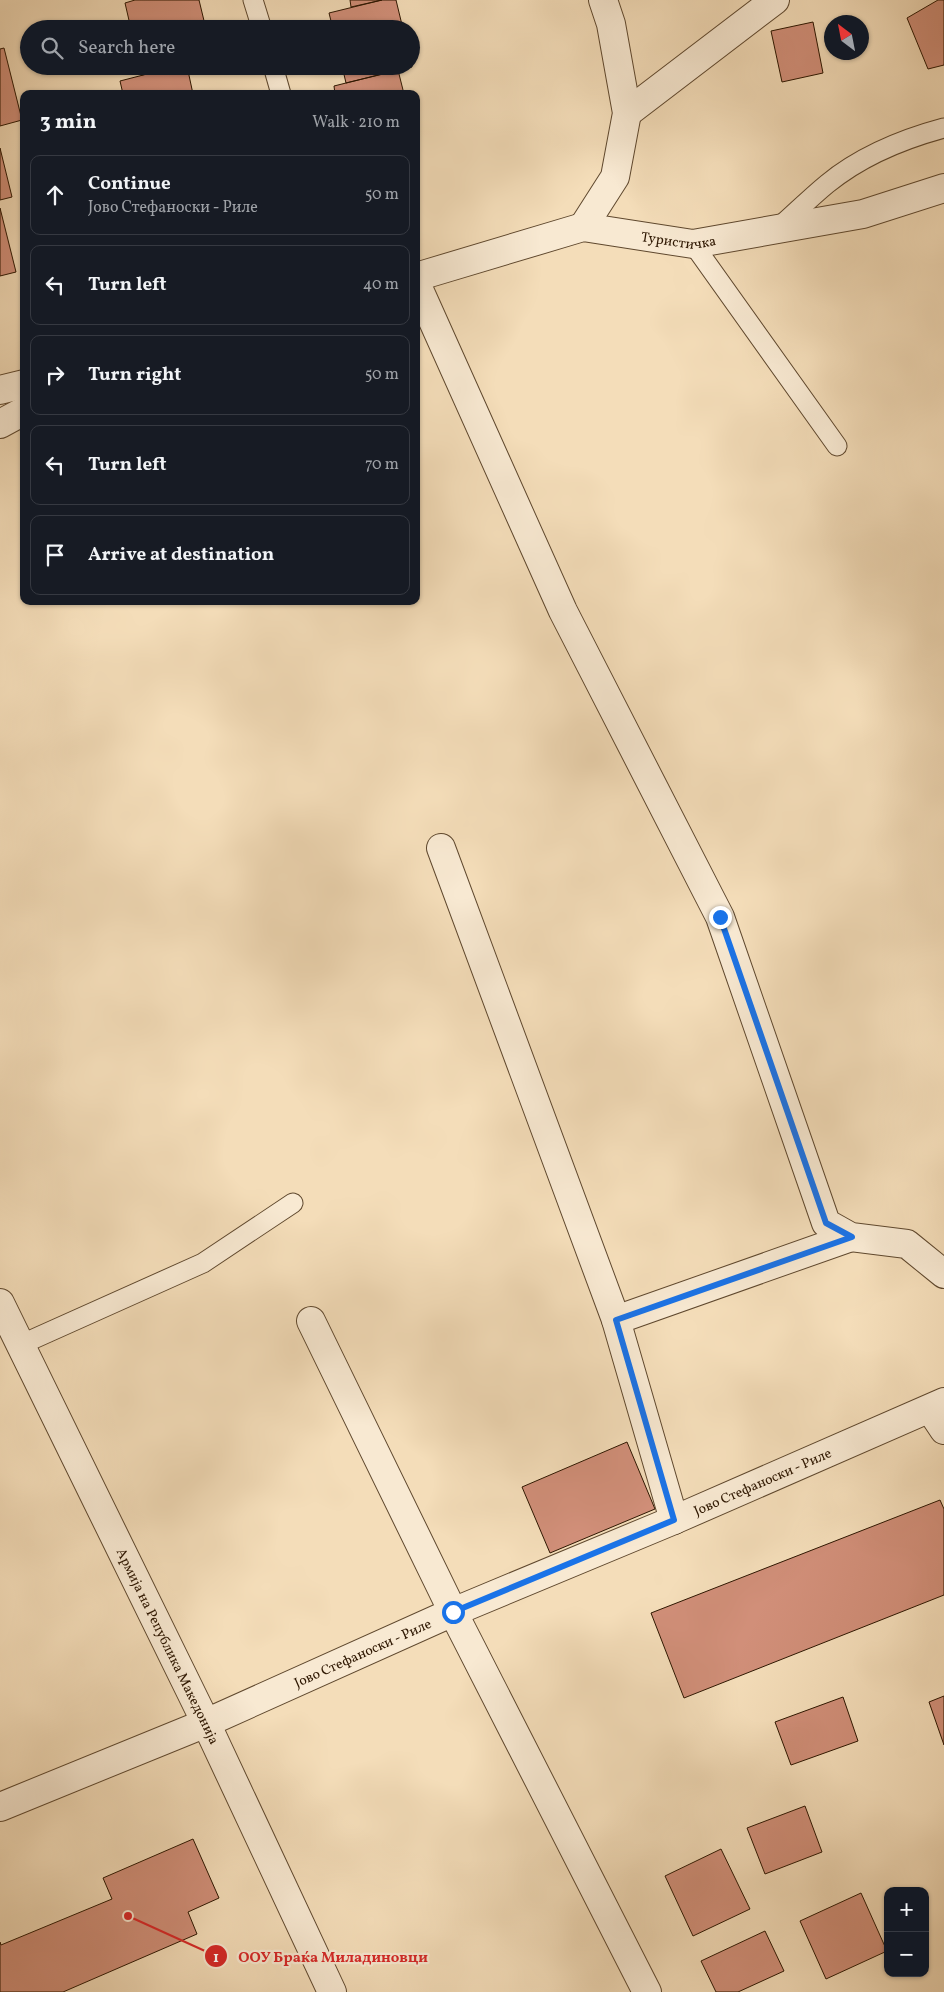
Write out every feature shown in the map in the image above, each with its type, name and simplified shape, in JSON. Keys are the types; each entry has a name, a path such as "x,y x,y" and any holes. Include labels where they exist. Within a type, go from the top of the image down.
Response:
{"street":[{"path":"583,227 614,177 627,114 611,24 603,0"},
{"path":"627,114 775,0"},
{"name":"Туристичка","path":"420,276 583,227 693,244 863,214 944,188"},
{"path":"420,293 563,611 720,917 826,1223 852,1237 907,1244 944,1274"},
{"path":"0,390 20,385"},
{"path":"0,424 20,413"},
{"path":"441,848 616,1320 674,1520"},
{"path":"616,1320 852,1237"},
{"name":"Армија на Република Македонија","path":"0,1303 206,1723 332,1992"},
{"path":"311,1321 453,1612 647,1992"},
{"name":"Јово Стефаноски - Риле","path":"0,1807 206,1723 453,1612 674,1520 939,1414"}],"lane":[{"path":"254,0 260,20"},
{"path":"276,75 280,90"},
{"path":"777,229 828,184 861,162 914,136 944,128"},
{"path":"693,244 837,446"},
{"path":"20,1345 203,1263 293,1203"}],"building":[{"path":"135,0 199,0 204,20 129,20 125,3"},
{"path":"350,0 382,0 351,7"},
{"path":"382,0 396,0 401,20 331,20 329,13"},
{"path":"938,0 944,0 944,65 928,69 907,18"},
{"path":"813,22 823,73 782,82 771,31"},
{"path":"4,48 20,112 20,121 0,126 0,49"},
{"path":"143,75 189,75 192,90 122,90 120,81"},
{"path":"344,75 379,75 346,83"},
{"path":"378,75 399,75 403,90 334,90 334,86"},
{"path":"0,148 12,197 0,200"},
{"path":"0,208 16,272 0,276"},
{"path":"627,1442 655,1509 550,1553 522,1487"},
{"path":"940,1500 944,1509 944,1595 684,1698 651,1613"},
{"path":"944,1696 944,1745 929,1702"},
{"path":"843,1697 858,1741 791,1765 775,1722"},
{"path":"805,1806 822,1852 765,1874 747,1828"},
{"path":"193,1839 219,1898 188,1912 197,1934 63,1992 0,1992 0,1942 1,1945 112,1899 103,1878"},
{"path":"721,1849 750,1909 693,1936 665,1876"},
{"path":"861,1893 884,1944 884,1952 826,1979 800,1921"},
{"path":"765,1931 784,1971 738,1992 716,1992 701,1961"}],"place":[{"name":"ООУ Браќа Миладиновци","path":"128,1916"}],"route":[{"path":"453,1612 674,1520 616,1320 852,1237 826,1223 720,917"}]}
